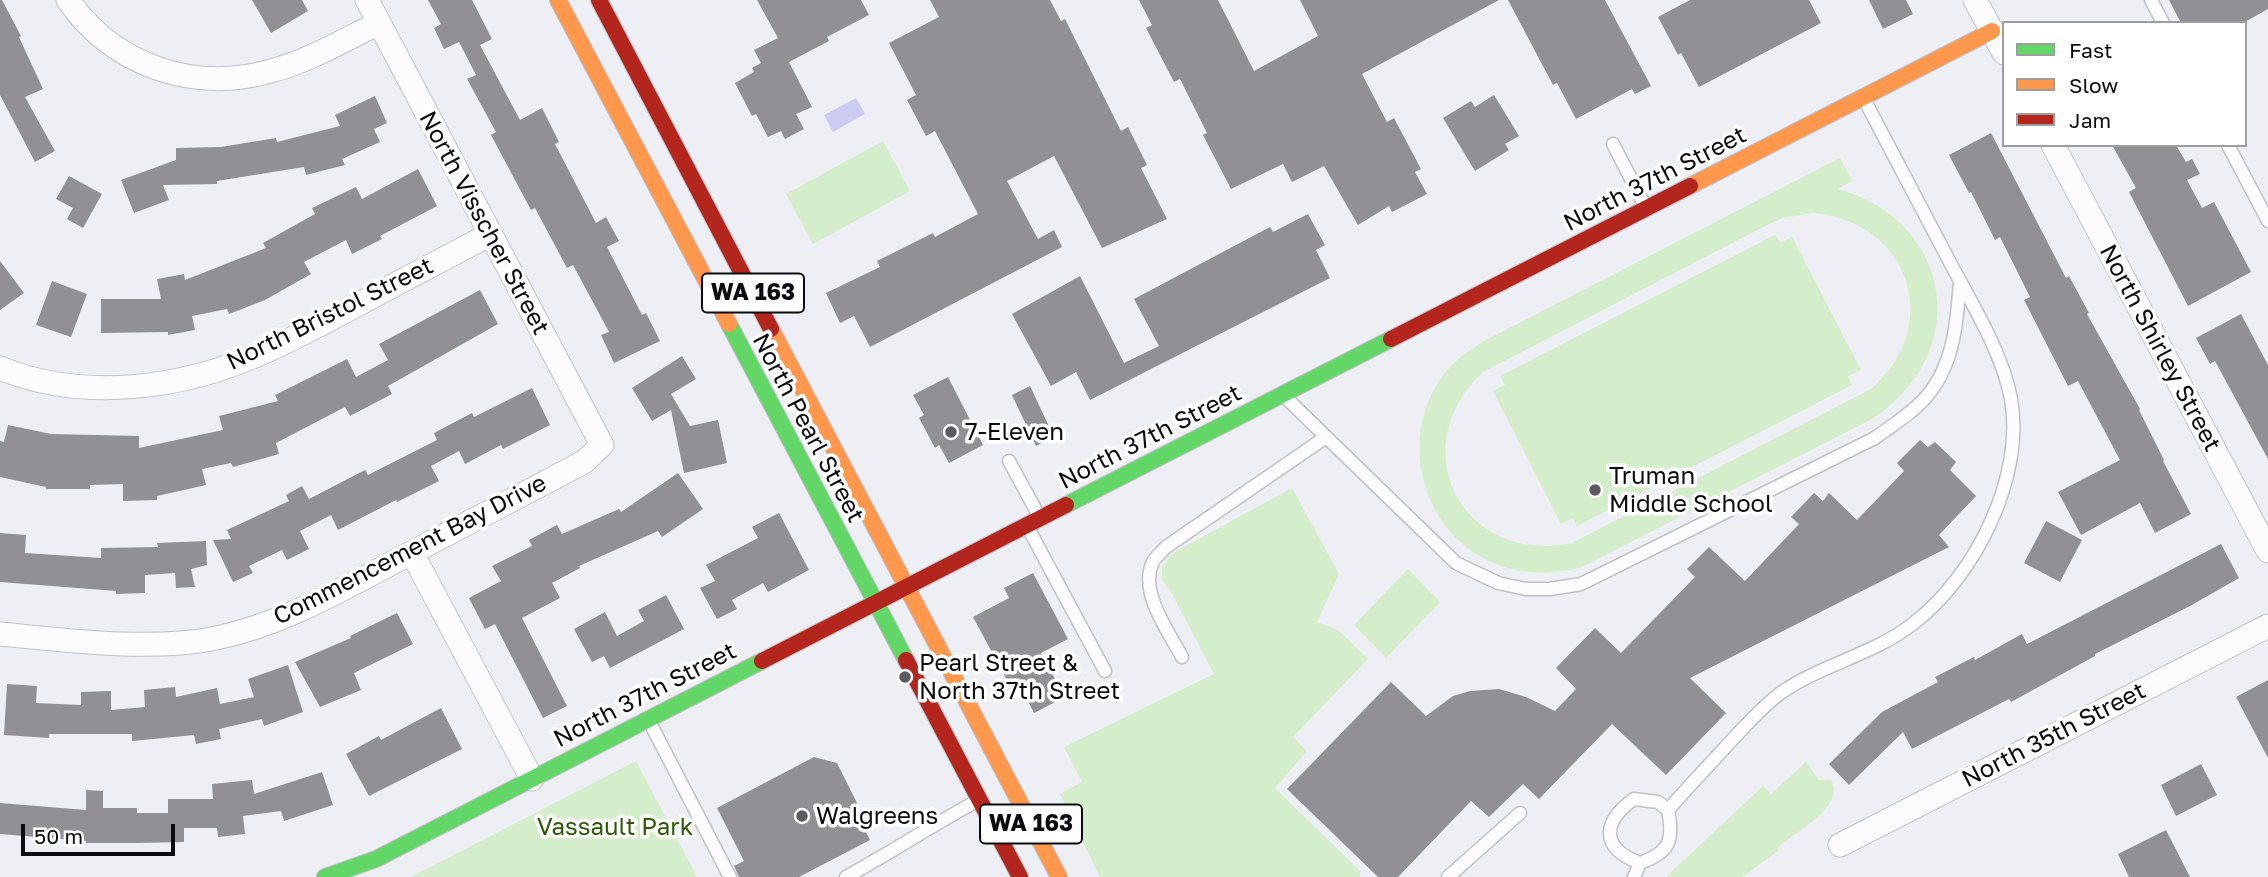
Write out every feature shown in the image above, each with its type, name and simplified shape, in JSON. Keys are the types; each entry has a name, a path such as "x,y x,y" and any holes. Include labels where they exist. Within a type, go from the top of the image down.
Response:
{"main road":[{"name":"North Pearl Street","path":"558,0 1020,877"},
{"name":"North Pearl Street","path":"599,0 1059,877"},
{"name":"North 37th Street","path":"325,877 376,859 874,601 1034,522 1992,31"}],"street":[{"path":"68,0 90,27 110,45 128,56 177,75 202,79 239,78 275,71 379,23"},
{"name":"North Visscher Street","path":"367,0 601,445"},
{"path":"1976,0 2002,49"},
{"name":"North Shirley Street","path":"2054,147 2268,551"},
{"name":"North Bristol Street","path":"0,368 28,379 85,387 116,388 221,369 263,353 491,234"},
{"name":"Commencement Bay Drive","path":"0,634 172,644 211,639 294,614 584,462 601,445"},
{"path":"412,553 532,779"},
{"name":"North 35th Street","path":"1840,845 2268,626"}],"lane":[{"path":"2151,0 2162,21"},
{"path":"1668,810 1768,704 1784,691 1894,636 1915,622 1954,583 1977,551 2002,492 2008,469 2013,412 2007,380 1960,281 1863,99"},
{"path":"1613,144 1646,209"},
{"path":"2229,147 2268,221"},
{"path":"1283,395 1456,563 1498,583 1526,589 1550,589 1581,584 1875,438 1902,419 1926,398 1942,376 1953,343 1960,281"},
{"path":"1182,657 1153,601 1150,586 1152,564 1166,547 1326,437"},
{"path":"1009,461 1034,522 1105,671"},
{"path":"648,719 730,877"},
{"path":"1634,799 1658,802 1668,810 1672,829 1669,844 1658,856 1640,863 1626,857 1614,846 1610,830 1617,812 1634,799"},
{"path":"846,877 901,847 920,831 979,800"},
{"path":"1448,877 1520,813"},
{"path":"1634,877 1640,863"}],"green space":[{"path":"883,141 910,191 813,244 786,194"},
{"path":"1840,158 1852,181 1838,189 1877,206 1907,230 1927,260 1937,293 1936,328 1925,362 1903,393 1870,420 1580,568 1559,571 1527,572 1506,568 1469,549 1448,528 1432,503 1423,476 1420,447 1423,417 1434,390 1452,365 1486,340","holes":["1813,213 1846,220 1873,235 1893,255 1906,280 1910,307 1907,336 1894,363 1871,389 1572,543 1534,545 1501,537 1474,519 1456,495 1446,466 1447,434 1459,402 1483,372 1783,218"]},
{"path":"1775,235 1780,243 1792,237 1861,370 1848,376 1852,385 1577,526 1573,518 1561,524 1493,391 1505,385 1500,376"},
{"path":"1292,488 1339,574 1317,622 1338,630 1368,659 1293,737 1307,751 1275,788 1360,871 1360,877 1100,877 1060,794 1082,782 1064,747 1214,674 1162,579 1162,567 1173,553"},
{"path":"1408,569 1440,602 1386,658 1354,625"},
{"name":"Vassault Park","path":"636,761 697,877 411,877"},
{"path":"1806,762 1819,780 1831,780 1834,789 1832,799 1807,826 1779,846 1778,851 1742,877 1666,877 1763,786 1771,794"}],"water":[{"path":"856,98 865,114 833,132 824,115"}],"building":[{"path":"0,0 21,36 19,37 43,89 25,97 55,151 35,162 0,95"},
{"path":"252,0 302,0 308,11 271,33"},
{"path":"428,0 472,0 492,39 480,45 520,120 542,108 559,142 555,144 596,223 606,217 619,241 607,247 642,315 646,313 660,341 614,363 601,335 609,332 573,265 567,268 535,208 531,210 491,135 496,132 467,79 476,75 459,42 444,49 434,28 441,24"},
{"path":"757,0 861,0 869,15 827,37 829,41 789,62 812,107 796,114 804,129 785,139 781,131 768,137 756,114 752,116 735,83 754,72 752,68 761,63 754,50 778,38"},
{"path":"930,0 1050,0 1061,21 1065,19 1121,131 1128,127 1147,165 1141,168 1167,219 1102,248 1054,156 1007,181 1038,239 1054,230 1062,247 870,347 854,316 840,323 826,293 880,267 877,261 933,233 935,237 978,214 935,131 926,136 907,100 916,95 889,43 939,17"},
{"path":"1139,0 1218,0 1254,71 1318,36 1300,0 1499,0 1362,74 1387,122 1394,118 1421,169 1415,172 1427,194 1392,212 1389,206 1358,225 1324,166 1292,182 1283,164 1231,189 1203,135 1207,133 1180,79 1174,82 1146,28 1152,25"},
{"path":"1508,0 1605,0 1651,86 1635,94 1632,89 1576,119 1557,83 1553,85"},
{"path":"1690,0 1809,0 1821,23 1699,87 1658,17"},
{"path":"1869,0 1906,0 1913,14 1883,29"},
{"path":"2169,0 2268,0 2268,9 2247,21 2180,21"},
{"path":"1494,95 1519,136 1505,144 1509,150 1475,171 1443,118 1471,101 1475,107"},
{"path":"375,96 387,123 374,129 380,142 342,159 345,165 306,175 304,167 217,181 217,184 163,185 169,200 134,213 121,180 176,160 176,148 221,147 276,138 277,142 340,126 335,115"},
{"path":"1991,133 2066,278 2069,276 2140,409 2191,514 2155,533 2140,503 2081,535 2058,492 2120,460 2078,381 2068,386 2024,300 2030,297 2000,237 1995,240 1949,155"},
{"path":"2113,147 2177,147 2186,162 2192,159 2200,174 2187,180 2202,208 2214,202 2251,272 2188,306 2129,192 2136,188"},
{"path":"418,169 437,206 352,254 346,240 304,262 311,274 265,300 229,314 227,309 192,316 195,330 168,335 168,332 101,333 101,299 161,299 157,279 184,274 185,280 266,248 263,243 315,214 312,208 356,187 362,199"},
{"path":"69,176 102,194 83,228 67,219 73,208 56,199"},
{"path":"1308,214 1325,245 1316,250 1330,278 1090,400 1076,372 1051,386 1012,314 1080,276 1124,363 1159,346 1134,299 1270,227 1273,232"},
{"path":"0,261 24,293 0,310"},
{"path":"52,281 87,294 71,337 36,325"},
{"path":"480,290 498,324 388,386 392,394 350,416 345,407 276,443 279,454 233,467 231,463 202,469 206,485 157,496 157,500 123,501 123,484 90,485 90,489 46,489 0,477 0,441 4,442 8,425 51,434 139,436 139,448 223,430 219,416 278,401 275,395 347,359 356,377 388,360 379,344"},
{"path":"2241,314 2268,365 2268,459 2215,361 2210,364 2196,338"},
{"path":"682,356 696,379 671,394 690,426 718,420 727,463 684,473 671,410 652,421 632,388"},
{"name":"7-Eleven","path":"948,377 983,445 949,463 939,445 935,448 919,418 924,415 913,395"},
{"path":"1030,386 1054,437 1036,446 1012,395"},
{"path":"532,388 550,425 503,449 501,445 465,464 459,451 431,466 439,481 338,530 331,515 300,531 309,549 287,560 282,550 249,566 253,573 233,582 213,540 231,539 227,530 289,501 286,495 302,486 309,499 365,470 368,475 437,440 434,433 472,413 474,417"},
{"path":"1920,440 1928,447 1935,442 1956,462 1950,470 1976,496 1939,535 1949,547 1690,678 1726,713 1666,775 1612,724 1539,799 1523,784 1489,817 1471,801 1398,877 1378,877 1287,789 1391,682 1426,716 1453,696 1470,691 1499,689 1526,697 1555,711 1576,689 1556,668 1595,628 1621,653 1695,577 1687,569 1709,547 1745,581 1799,524 1791,517 1814,493 1823,501 1829,493 1857,520 1904,471 1897,463"},
{"path":"678,473 703,509 662,537 658,531 579,566 580,568 552,583 560,598 522,618 567,706 543,718 495,624 485,629 469,598 501,581 492,566 532,546 529,540 557,525 562,534 619,509 621,512"},
{"path":"779,513 809,570 768,592 763,583 732,600 737,609 717,619 700,588 715,581 706,565 758,538 752,527"},
{"path":"2046,521 2082,540 2060,582 2024,563"},
{"path":"0,533 26,535 25,553 101,558 101,548 158,547 157,543 206,541 207,565 191,569 195,587 176,588 175,573 145,575 145,593 116,594 116,591 0,582"},
{"path":"2221,544 2239,578 2190,606 2095,654 2011,702 2009,699 1912,749 1903,732 1849,785 1829,764 1882,712 1938,682 1935,677 1974,657 1975,660 2022,634 2027,644"},
{"path":"1033,573 1068,639 1041,653 1065,697 1034,713 1016,678 1008,682 973,617 1009,598 1004,588"},
{"path":"666,595 684,629 610,668 604,656 592,662 574,629 605,612 617,636 644,621 638,610"},
{"path":"397,613 413,644 354,673 361,690 320,707 295,662 351,638 350,636"},
{"path":"288,665 303,712 264,726 262,719 219,729 221,739 196,744 194,735 132,741 132,734 49,734 49,738 4,735 7,684 37,686 36,703 81,705 81,692 111,691 111,710 145,707 144,690 175,687 176,697 217,688 220,704 254,697 248,679"},
{"path":"2268,680 2268,758 2236,697"},
{"path":"441,708 462,749 369,796 346,754 379,736 381,740"},
{"name":"Walgreens","path":"814,757 837,763 859,807 854,809 870,840 799,877 739,877 734,866 744,861 717,808"},
{"path":"2201,764 2217,795 2176,816 2161,785"},
{"path":"322,772 333,805 284,821 281,811 243,816 245,834 218,837 217,828 184,828 184,842 86,843 0,834 0,803 86,810 86,790 103,791 103,808 137,808 137,813 168,813 168,799 213,799 212,784 252,780 254,794"},
{"path":"2166,830 2190,877 2129,877 2118,854"}],"traffic: fast":[{"path":"729,324 906,660"},
{"path":"1066,505 1391,339"},
{"path":"325,877 376,859 762,661"}],"traffic: slow":[{"path":"558,0 729,324"},
{"path":"1690,186 1992,31"},
{"path":"771,329 1059,877"}],"traffic: jam":[{"path":"599,0 771,329"},
{"path":"1391,339 1690,186"},
{"path":"762,661 1066,505"},
{"path":"906,660 1020,877"}],"place":[{"name":"7-Eleven","path":"951,432"},
{"name":"Truman Middle School","path":"1595,490"},
{"name":"Pearl Street & North 37th Street","path":"905,677"},
{"name":"Walgreens","path":"802,816"}]}
